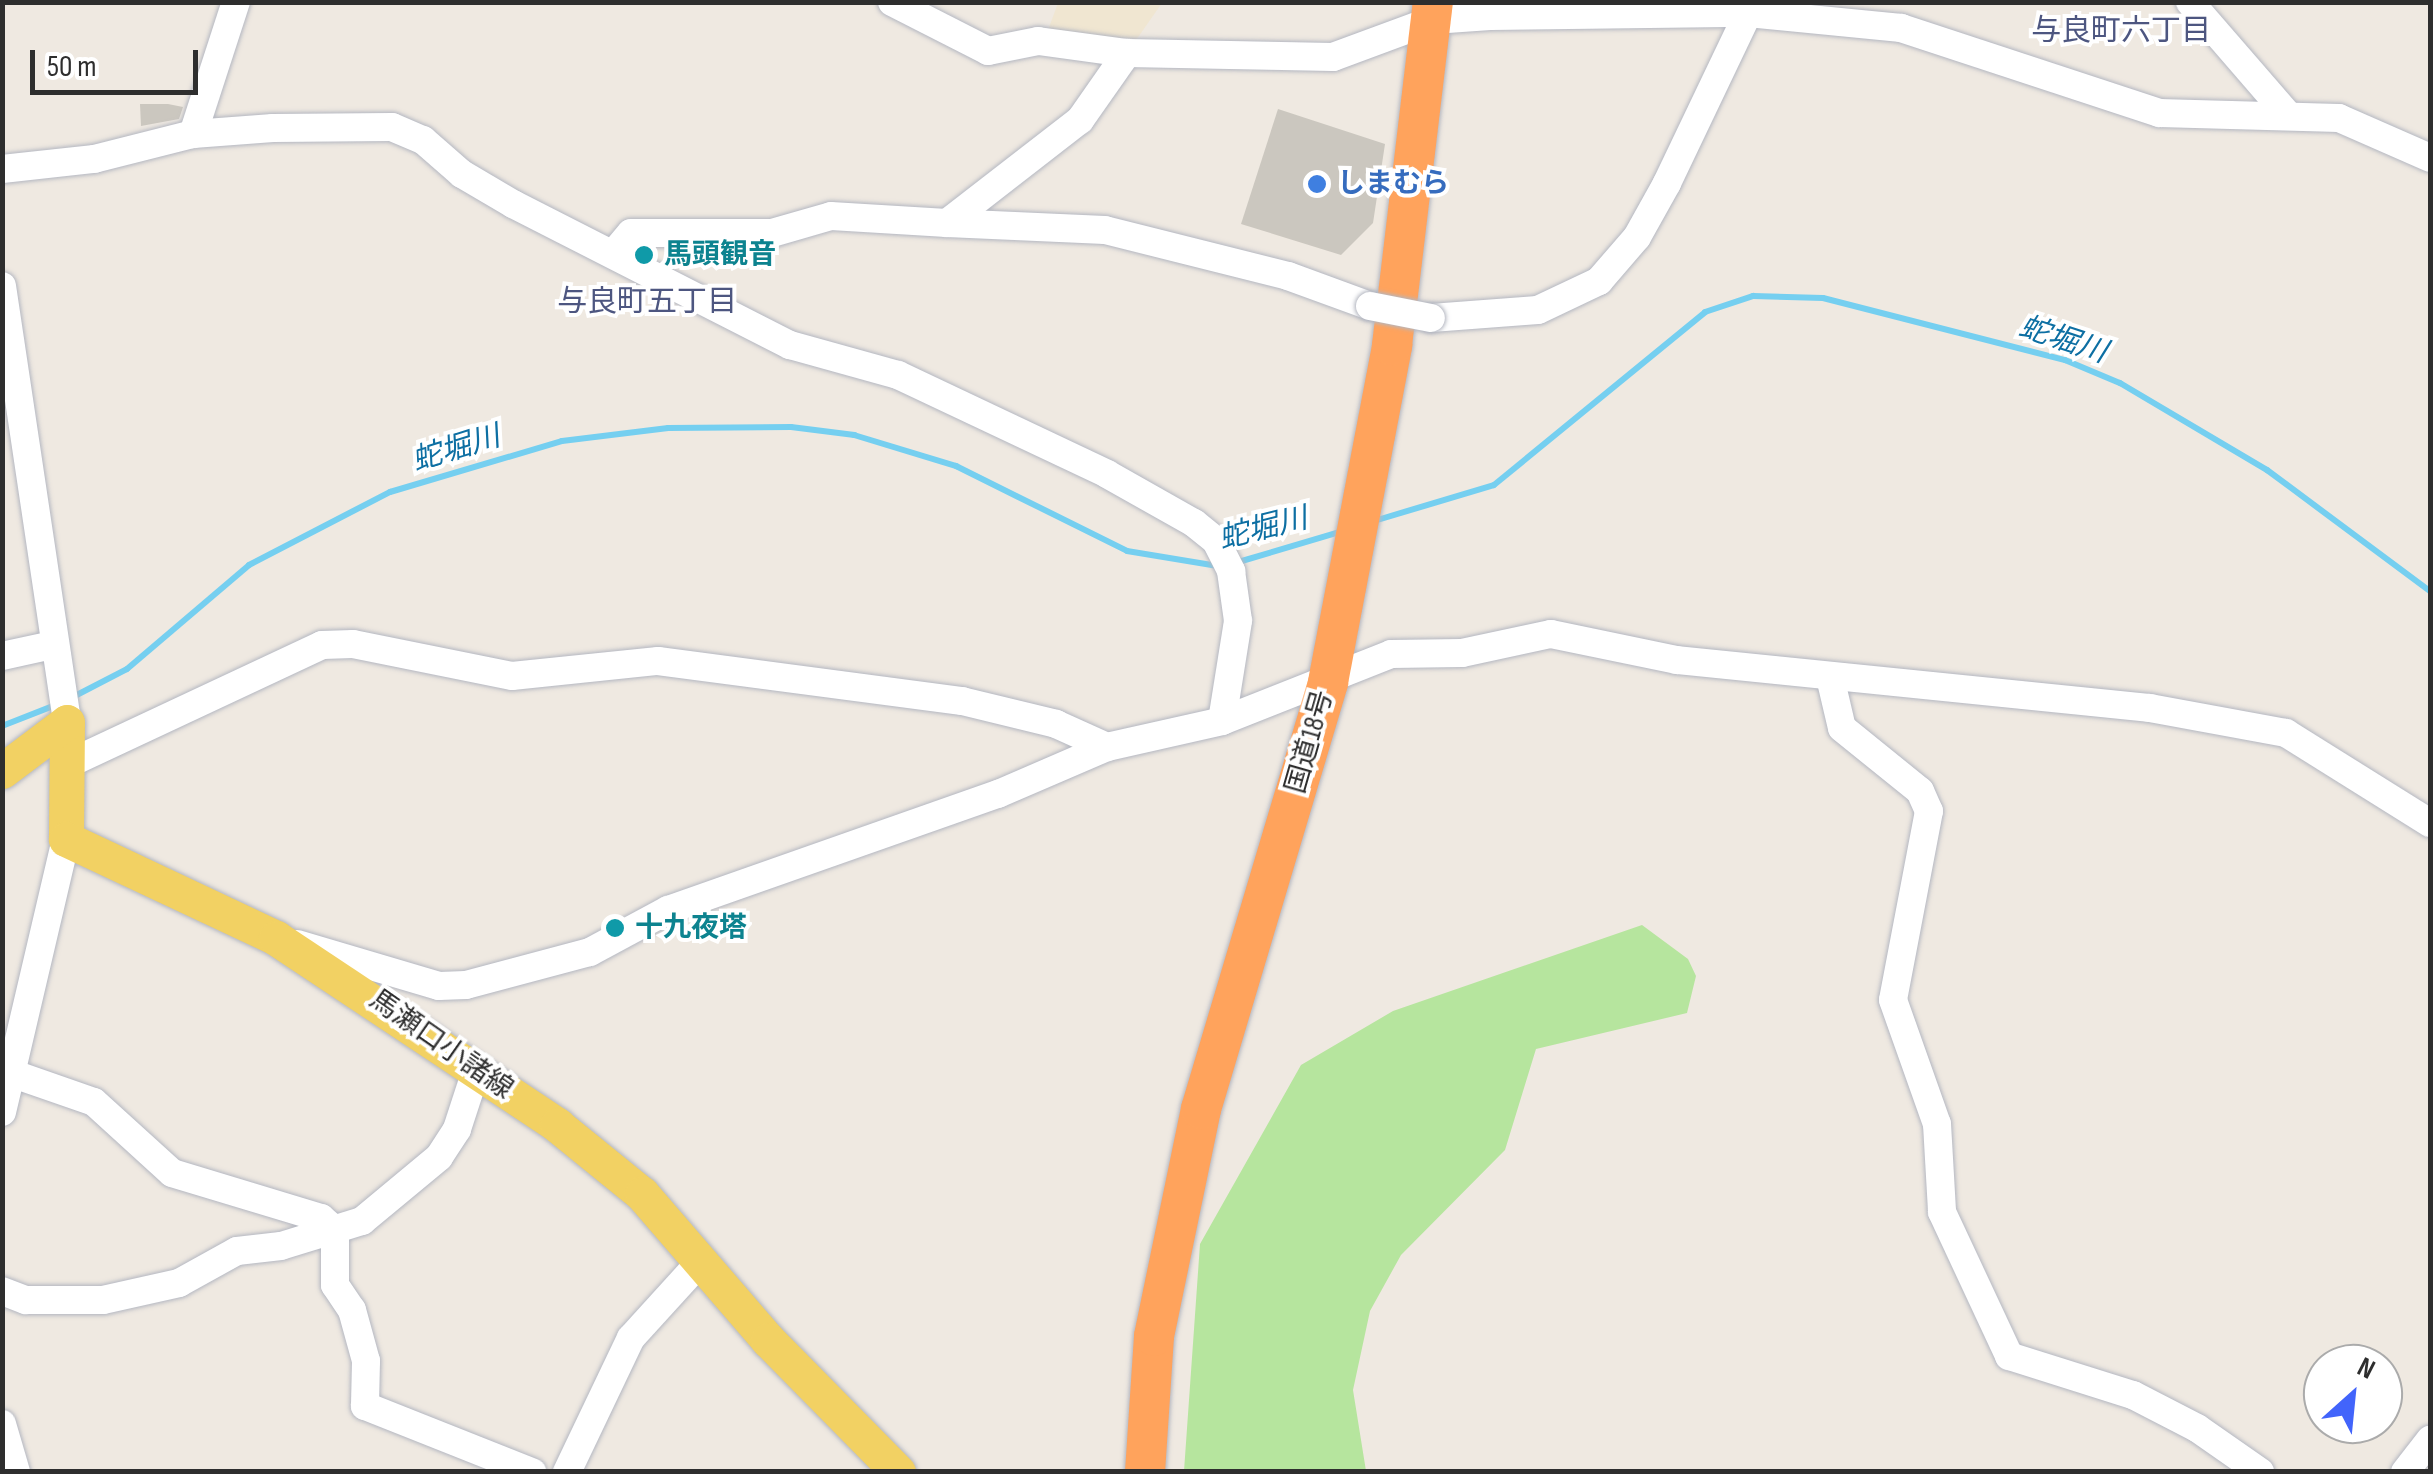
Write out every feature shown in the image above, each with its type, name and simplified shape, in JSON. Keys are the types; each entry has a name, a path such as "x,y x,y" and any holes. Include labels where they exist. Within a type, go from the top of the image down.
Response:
{"highway":[{"name":"国道18号","path":"1144,1472 1154,1336 1202,1109 1328,682 1392,345 1433,11"}],"main road":[{"path":"66,838 67,722"},
{"path":"2,770 67,722"},
{"name":"馬瀬口小諸線","path":"66,838 276,938 557,1125 642,1194 768,1340 898,1472"}],"street":[{"path":"192,134 236,2"},
{"path":"892,2 988,51 1038,42 1127,53 1333,57 1433,11 1748,13 1902,28 2159,112 2338,118 2430,158"},
{"path":"2190,2 2288,115"},
{"path":"614,253 631,233 772,233 831,216 1105,230 1288,276 1370,306 1431,318 1538,310 1599,281 1637,236 1748,13"},
{"path":"947,224 1080,120 1127,53"},
{"path":"2,169 94,158 192,134 392,127 423,140 462,174 513,204 790,345 898,375 1107,474 1194,522 1216,541 1231,571 1238,621 1222,722"},
{"path":"2,286 11,401 67,722"},
{"path":"276,938 439,986 466,985 590,952 668,910 960,808 1107,747 1222,722 1391,654 1462,654 1551,634 1677,660 2150,708 2286,733 2430,823"},
{"path":"68,764 322,645 353,644 512,676 658,661 962,701 1056,724 1107,747"},
{"path":"2,656 52,645"},
{"path":"1830,677 1842,728 1920,791 1929,811 1893,1000 1937,1124 1942,1212 2010,1356 2132,1395 2197,1428 2260,1472"},
{"path":"2,1112 7,1071 66,838"},
{"path":"7,1071 94,1102 172,1172 321,1218 334,1230 334,1285 352,1310 366,1361 365,1406 532,1472"},
{"path":"2,1291 26,1300 103,1300 178,1283 237,1252 362,1221 440,1157 457,1129 476,1071"},
{"path":"567,1472 631,1338 702,1260"},
{"path":"2,1424 16,1472"},
{"path":"2405,1472 2430,1440"}],"shaded area":[{"path":"1058,3 1162,3 1127,53 1044,41"}],"green space":[{"path":"1642,925 1688,959 1696,976 1687,1013 1536,1049 1505,1150 1401,1255 1370,1311 1353,1390 1366,1471 1184,1471 1200,1244 1301,1065 1393,1011"}],"building":[{"path":"140,104 183,107 179,119 141,126"},
{"name":"しまむら","path":"1278,109 1385,144 1373,223 1341,255 1241,224"}],"waterway":[{"name":"蛇堀川","path":"1374,521 1494,485 1705,312 1753,296 1823,298 2065,360 2120,383 2267,470 2430,591"},
{"name":"蛇堀川","path":"69,699 127,669 249,565 390,492 562,441 668,428 791,427 854,435 956,466 1127,551 1218,566"},
{"name":"蛇堀川","path":"1235,563 1343,531"},
{"name":"蛇堀川","path":"2,726 58,704"}],"place":[{"name":"しまむら","path":"1317,184"},
{"name":"馬頭観音","path":"644,255"},
{"name":"十九夜塔","path":"615,928"}],"district":[{"name":"与良町六丁目","path":"2121,31"},
{"name":"与良町五丁目","path":"647,302"}]}
